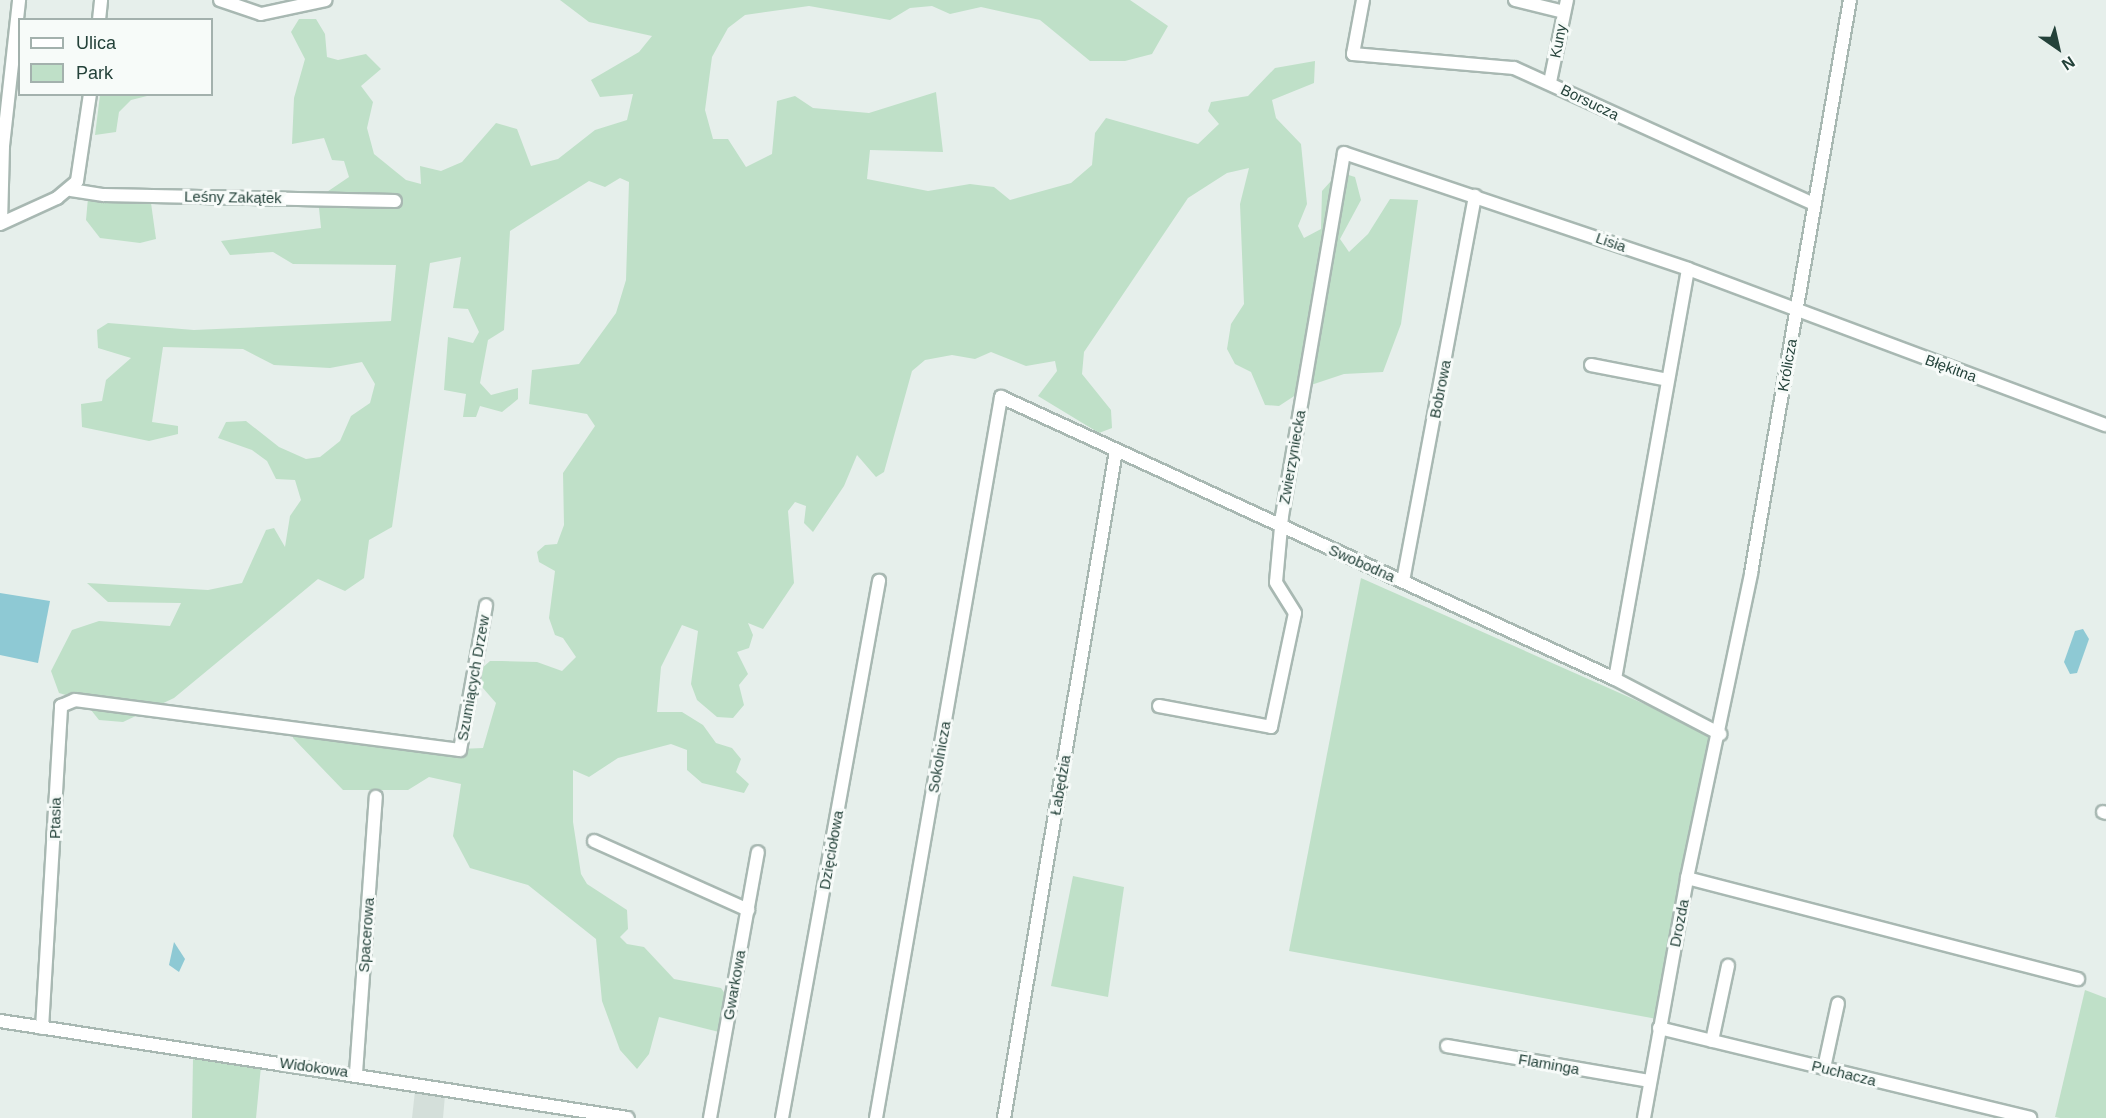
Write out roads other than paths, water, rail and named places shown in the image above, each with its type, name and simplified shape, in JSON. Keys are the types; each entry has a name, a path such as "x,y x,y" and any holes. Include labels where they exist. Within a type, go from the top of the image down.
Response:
{"street":[{"path":"18,0 3,146 0,223 71,190 82,164 90,96"},
{"path":"99,18 101,0"},
{"path":"220,0 261,14 326,0"},
{"name":"Borsucza","path":"1363,0 1353,54 1502,64 1550,82 1814,204"},
{"path":"1515,0 1566,6"},
{"name":"Królicza","path":"1720,731 1850,0"},
{"name":"Kuny","path":"1550,82 1566,6"},
{"name":"Zwierzyniecka","path":"1159,706 1271,727 1295,613 1276,582 1344,153 1424,178"},
{"name":"Lisia","path":"1424,178 1688,268 1796,310"},
{"name":"Leśny Zakątek","path":"71,190 104,195 395,201"},
{"name":"Bobrowa","path":"1403,581 1475,196"},
{"path":"1615,680 1688,268"},
{"name":"Błękitna","path":"1796,310 2106,426"},
{"path":"1591,365 1668,380"},
{"name":"Swobodna","path":"1001,397 1283,529 1403,581 1720,731"},
{"name":"Sokolnicza","path":"876,1118 1001,397"},
{"name":"Łabędzia","path":"1004,1118 1116,451"},
{"name":"Dzięciołowa","path":"782,1118 879,581"},
{"name":"Szumiących Drzew","path":"157,710 460,750 486,605"},
{"name":"Ptasia","path":"42,1028 54,863 57,713 75,700 157,710"},
{"name":"Drozda","path":"1644,1118 1687,878 1720,731"},
{"name":"Spacerowa","path":"356,1073 376,797"},
{"path":"594,841 748,910"},
{"name":"Gwarkowa","path":"710,1118 758,852"},
{"path":"1687,878 2078,980"},
{"path":"1712,1041 1728,966"},
{"path":"1824,1068 1838,1004"},
{"name":"Widokowa","path":"0,1021 356,1073 628,1118"},
{"name":"Puchacza","path":"1659,1028 2030,1118"},
{"name":"Flaminga","path":"1448,1046 1650,1082"}],"water":[{"path":"0,593 50,601 38,663 0,655"},
{"path":"2083,629 2089,639 2077,673 2070,674 2064,662 2075,631"},
{"path":"174,942 185,959 179,972 169,965"}]}
